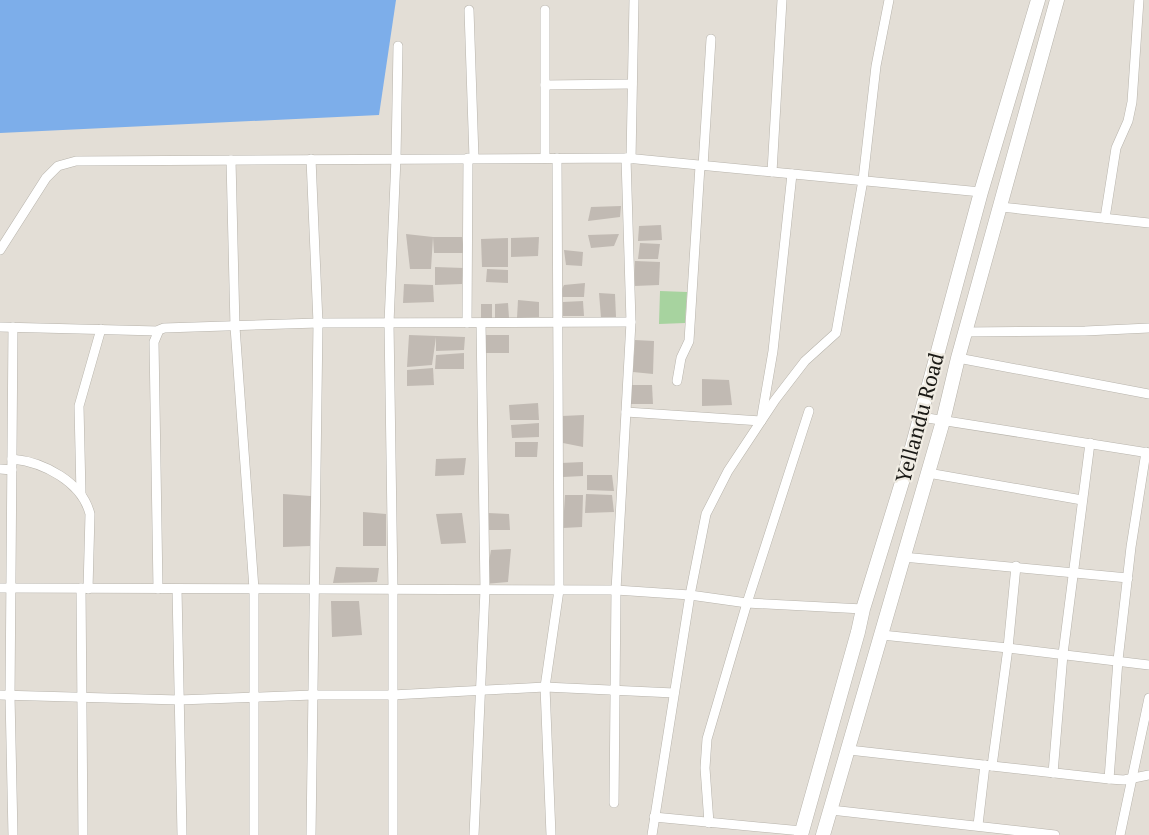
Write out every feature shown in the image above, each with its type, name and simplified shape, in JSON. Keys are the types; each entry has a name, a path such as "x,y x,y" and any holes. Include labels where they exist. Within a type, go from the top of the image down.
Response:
{"main road":[{"name":"Yellandu Road","path":"823,835 943,421 965,332 1057,0"},
{"name":"Yellandu Road","path":"801,833 863,609 885,543 921,417 981,192 1038,1"}],"street":[{"path":"614,803 616,590 631,322 629,158 633,0"},
{"path":"772,172 782,0"},
{"path":"652,835 690,595 706,514 728,471 761,421 805,362 836,333 863,180 876,66 889,0"},
{"path":"1038,1 1057,0"},
{"path":"1106,218 1116,148 1128,121 1131,102 1139,0"},
{"path":"467,323 471,158 469,10"},
{"path":"545,10 545,158"},
{"path":"677,381 681,358 689,340 711,39"},
{"path":"393,835 393,590 389,323 398,46"},
{"path":"545,85 632,84"},
{"path":"551,835 545,687 559,590 556,158"},
{"path":"0,250 46,178 58,166 76,161 629,158 981,192"},
{"path":"311,159 318,323 311,835"},
{"path":"231,160 235,327 254,589 254,835"},
{"path":"761,421 773,351 792,174"},
{"path":"1001,207 1149,223"},
{"path":"0,327 158,331 164,328 318,323 631,322"},
{"path":"474,835 484,590 481,323"},
{"path":"13,327 12,588 5,696 13,835"},
{"path":"965,332 1149,328"},
{"path":"81,494 79,406 102,329"},
{"path":"158,331 154,342 158,589"},
{"path":"958,358 1149,394"},
{"path":"709,823 705,768 707,739 747,603 809,411"},
{"path":"626,412 761,421"},
{"path":"921,417 1147,453 1118,660 1109,779"},
{"path":"1053,773 1063,654 1090,443"},
{"path":"12,459 20,459 49,469 71,483 81,494 90,514 82,698 83,835"},
{"path":"0,469 12,470"},
{"path":"928,473 1082,500"},
{"path":"903,557 1128,578"},
{"path":"978,825 1008,648 1016,566"},
{"path":"0,588 616,590 690,595 747,603 863,609"},
{"path":"177,589 182,835"},
{"path":"882,635 1149,664"},
{"path":"5,696 254,698 480,692 545,687 674,693"},
{"path":"1120,835 1149,698"},
{"path":"849,750 1109,779 1149,775"},
{"path":"831,810 978,825 1002,832 1055,835"},
{"path":"654,818 801,833"}],"green space":[{"path":"660,291 687,292 685,323 659,324"}],"water":[{"path":"0,0 396,0 379,115 0,133"}],"building":[{"path":"621,206 620,217 588,221 591,207"},
{"path":"661,225 662,240 638,241 639,226"},
{"path":"406,234 433,237 431,269 410,269"},
{"path":"619,234 614,246 591,248 588,235"},
{"path":"433,237 462,237 464,253 434,253"},
{"path":"539,237 538,256 511,257 511,238"},
{"path":"508,238 508,267 482,267 481,239"},
{"path":"640,243 660,244 658,259 638,259"},
{"path":"564,250 583,252 582,266 566,265"},
{"path":"635,261 660,262 659,285 634,286"},
{"path":"435,267 464,268 462,284 435,285"},
{"path":"487,269 508,270 508,283 486,282"},
{"path":"585,283 584,297 558,297 564,285"},
{"path":"404,284 433,285 434,302 403,303"},
{"path":"599,293 615,294 616,317 601,318"},
{"path":"518,300 539,302 539,317 517,318"},
{"path":"583,301 584,316 563,316 563,302"},
{"path":"508,303 509,318 495,319 495,304"},
{"path":"481,304 492,304 492,318 481,318"},
{"path":"409,335 465,337 464,350 436,351 436,337 432,365 407,367"},
{"path":"485,335 509,335 509,353 484,353"},
{"path":"635,340 654,341 653,374 633,372"},
{"path":"464,353 464,369 435,369 436,355"},
{"path":"433,368 434,385 407,386 407,370"},
{"path":"702,379 729,380 732,405 702,406"},
{"path":"628,385 652,385 653,404 631,404"},
{"path":"538,403 539,420 510,420 509,405"},
{"path":"584,415 583,447 558,442 562,416"},
{"path":"539,423 539,437 512,438 511,425"},
{"path":"515,442 538,442 537,457 515,457"},
{"path":"466,458 464,475 435,476 436,459"},
{"path":"583,462 583,476 563,477 561,463"},
{"path":"587,475 612,475 614,491 587,490"},
{"path":"283,494 311,496 310,546 283,547"},
{"path":"586,494 612,495 614,512 585,513"},
{"path":"565,495 583,495 582,527 563,528"},
{"path":"363,512 386,514 386,546 363,546"},
{"path":"462,513 466,543 441,544 436,514"},
{"path":"488,513 509,514 510,530 488,530"},
{"path":"511,549 508,582 485,584 491,550"},
{"path":"336,567 379,568 377,582 333,583"},
{"path":"331,601 359,601 362,635 332,637"}]}
